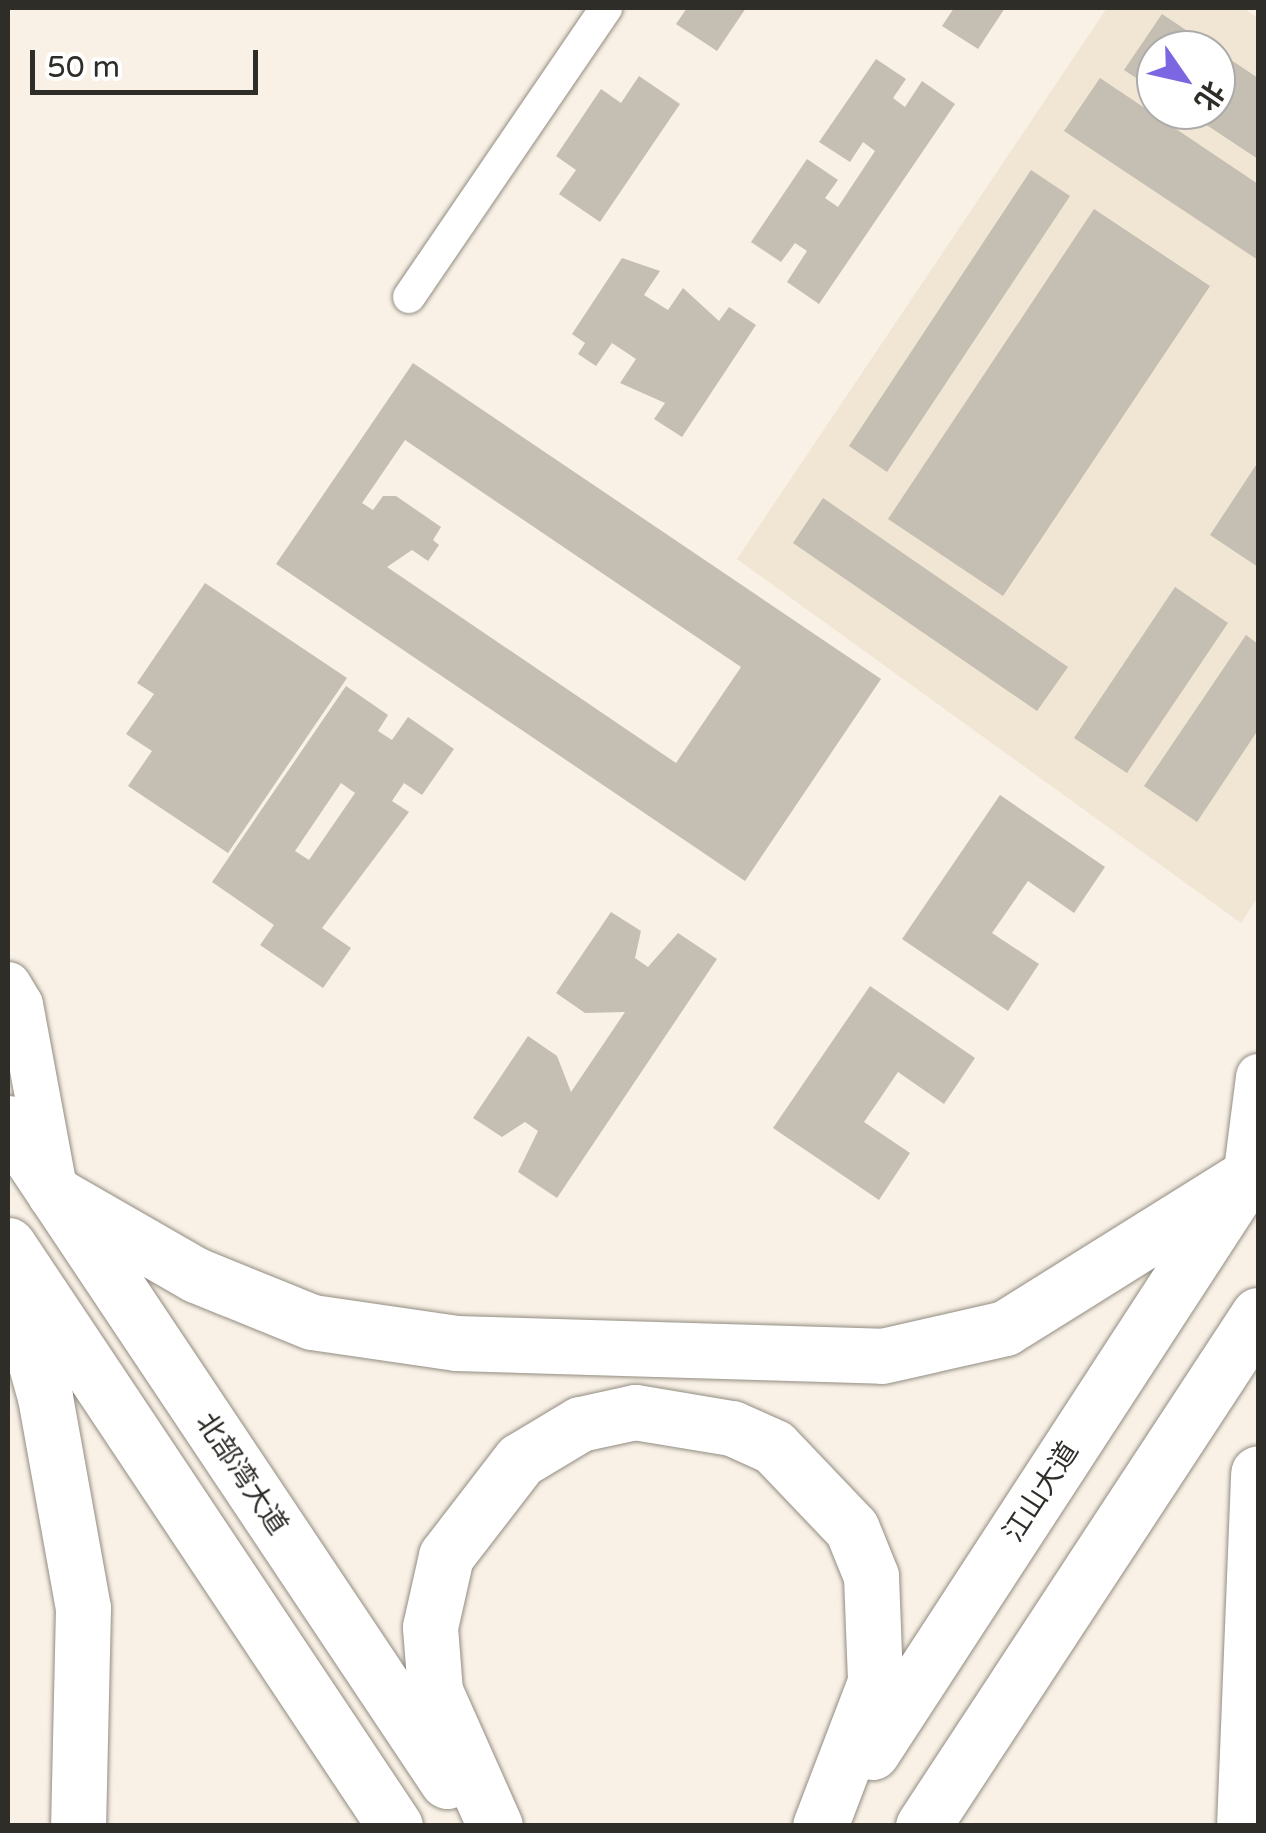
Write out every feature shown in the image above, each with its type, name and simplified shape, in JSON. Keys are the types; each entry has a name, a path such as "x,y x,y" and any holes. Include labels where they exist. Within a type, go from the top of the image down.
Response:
{"highway":[{"name":"北部湾大道","path":"8,1122 476,1826"},
{"path":"55,1194 196,1276 312,1322 456,1343 882,1356 1004,1328 1252,1168"},
{"name":"江山大道","path":"822,1826 1252,1168"},
{"path":"8,1245 395,1826"},
{"path":"8,1262 45,1397 83,1608 78,1826"},
{"path":"923,1826 1258,1315"},
{"path":"495,1826 434,1691 430,1627 446,1556 520,1460 580,1424 635,1412 732,1428 774,1448 852,1529 872,1576 876,1682 822,1826"},
{"path":"1244,1826 1258,1473"}],"main road":[{"path":"8,984 20,1004 55,1194"},
{"path":"1252,1168 1258,1076"}],"street":[{"path":"409,297 606,8"}],"shaded area":[{"path":"1107,8 1243,8 1258,18 1258,897 1241,923 737,559"}],"building":[{"path":"687,8 746,8 717,51 676,24"},
{"path":"954,8 1005,8 978,49 942,26"},
{"path":"1162,14 1186,30 1151,30"},
{"path":"1136,52 1136,78 1124,70"},
{"path":"876,59 906,79 893,98 905,107 922,81 955,104 819,304 787,282 807,251 795,243 781,262 751,242 807,159 838,180 825,198 838,207 875,151 863,142 850,162 819,142"},
{"path":"1236,63 1258,78 1258,159 1214,130 1236,130"},
{"path":"639,76 680,104 600,222 559,194 576,170 556,156 601,89 621,103"},
{"path":"1100,78 1136,102 1136,130 1178,130 1258,184 1258,260 1064,131"},
{"path":"1031,170 1070,196 887,472 849,446"},
{"path":"1094,209 1210,286 1003,596 888,519"},
{"path":"622,258 660,271 644,295 668,310 683,288 719,321 729,307 756,325 682,437 654,419 665,403 620,383 636,359 612,343 596,366 578,354 585,343 572,334"},
{"path":"413,363 881,679 745,881 276,564","holes":["405,440 741,667 676,763 387,567 412,550 428,561 439,545 433,540 441,527 396,496 383,496 373,510 362,503"]},
{"path":"1258,462 1258,567 1210,535"},
{"path":"823,498 1068,667 1037,711 793,543"},
{"path":"205,583 347,678 228,853 128,786 152,751 126,734 154,694 137,683"},
{"path":"1175,587 1228,623 1127,773 1074,738"},
{"path":"1246,635 1258,644 1258,730 1197,822 1144,786"},
{"path":"346,686 388,715 378,731 392,740 408,717 454,749 422,795 404,783 392,801 409,812 322,928 351,948 323,988 260,945 274,925 212,882","holes":["341,783 355,793 309,860 295,851"]},
{"path":"1000,795 1105,867 1074,913 1028,881 992,933 1039,964 1008,1011 902,939"},
{"path":"611,912 641,931 635,958 648,967 678,933 717,959 557,1198 518,1172 538,1131 525,1122 502,1137 473,1118 528,1036 557,1056 571,1092 625,1012 585,1013 556,993"},
{"path":"870,986 975,1058 944,1104 898,1072 864,1122 910,1153 879,1200 773,1128"}]}
